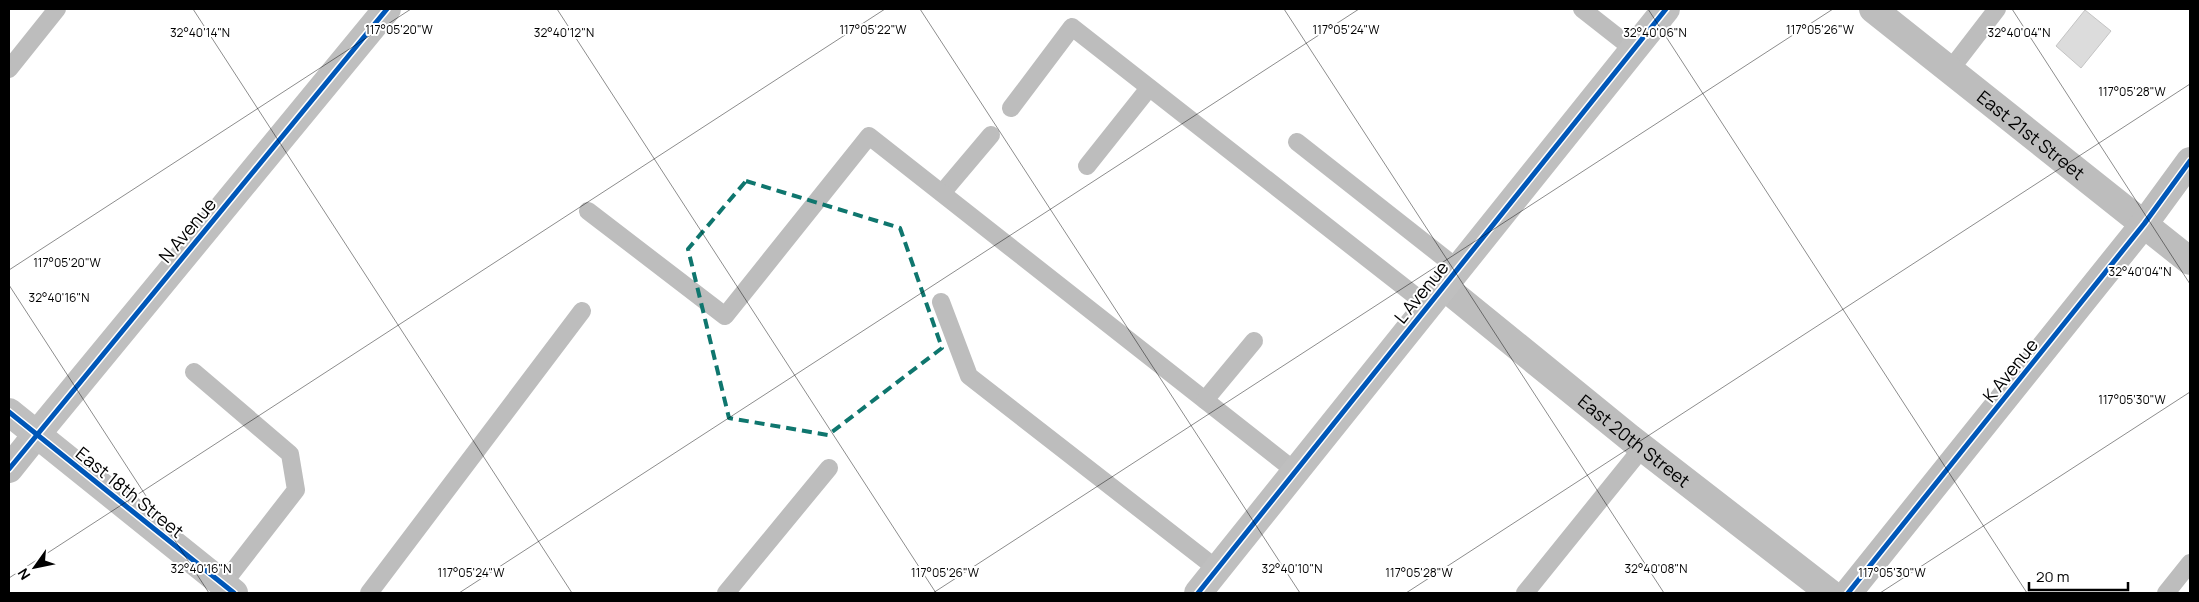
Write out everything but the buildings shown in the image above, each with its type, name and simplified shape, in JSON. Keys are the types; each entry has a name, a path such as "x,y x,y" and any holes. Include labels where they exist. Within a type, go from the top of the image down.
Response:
{"street":[{"name":"N Avenue","path":"9,469 387,9"},
{"name":"East 21st Street","path":"1873,9 2190,261"},
{"name":"L Avenue","path":"1198,593 1633,49 1656,12"},
{"name":"K Avenue","path":"1848,593 2144,224 2190,162"},
{"name":"East 20th Street","path":"1442,286 1643,447 1830,593"},
{"name":"East 18th Street","path":"9,412 229,589"}],"lane":[{"path":"9,69 57,9"},
{"path":"1582,9 1633,49"},
{"path":"1950,70 1997,9"},
{"path":"1011,108 1072,28 1149,88 1442,286"},
{"path":"1087,166 1149,88"},
{"path":"942,193 991,135"},
{"path":"588,211 725,316 869,136 1295,471"},
{"path":"1297,142 1442,286"},
{"path":"941,302 969,376 1217,569"},
{"path":"369,593 582,312"},
{"path":"1205,400 1254,341"},
{"path":"194,372 290,454 296,490 229,589"},
{"path":"1525,593 1643,447"},
{"path":"726,593 830,468"},
{"path":"2166,593 2190,563"}],"highlighted area":[{"path":"746,181 900,228 942,348 828,435 729,418 688,249"}],"cycle path":[{"path":"9,469 387,9"},
{"path":"1198,593 1666,9"},
{"path":"1848,593 2144,224 2190,161"},
{"path":"9,412 234,593"}]}
